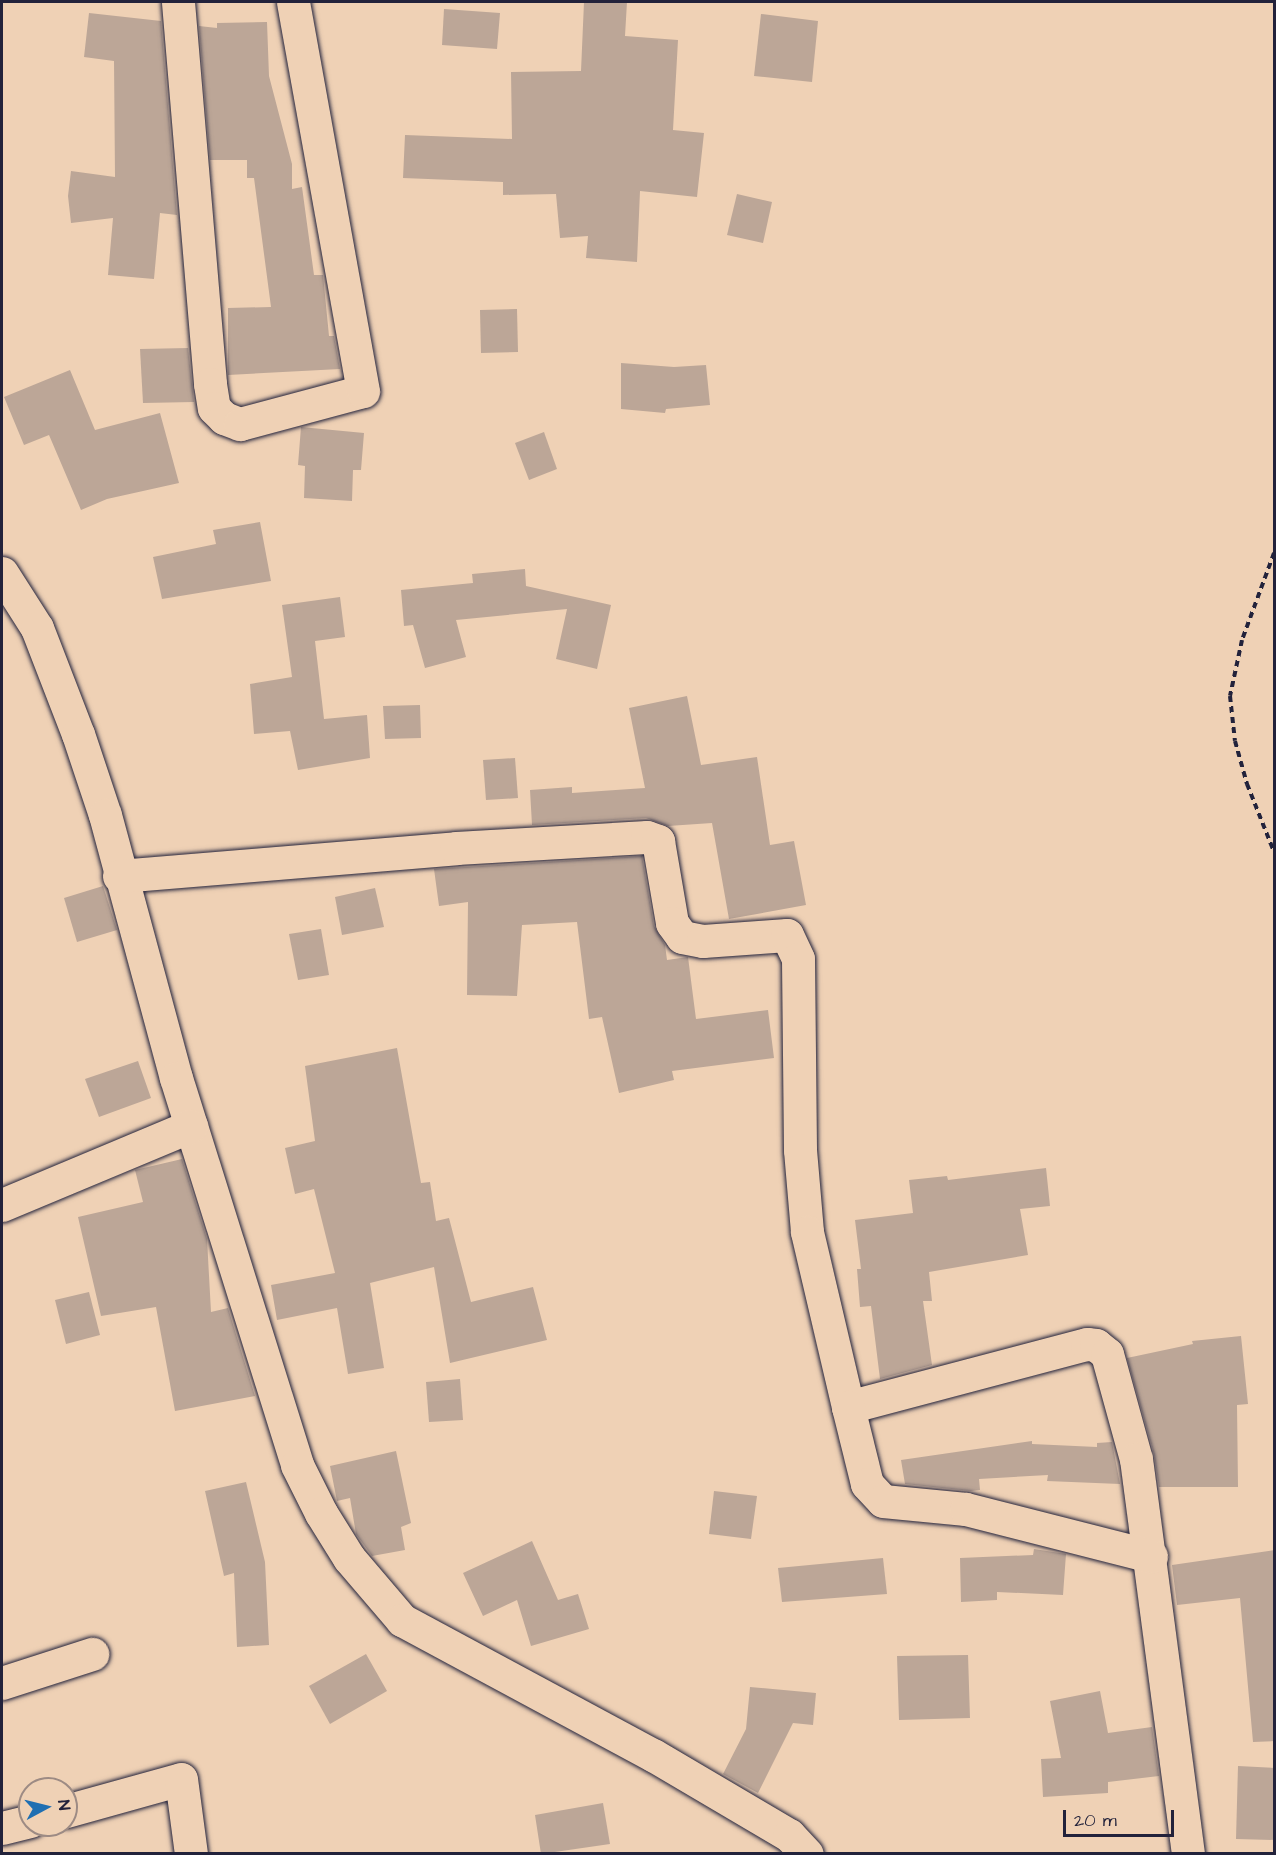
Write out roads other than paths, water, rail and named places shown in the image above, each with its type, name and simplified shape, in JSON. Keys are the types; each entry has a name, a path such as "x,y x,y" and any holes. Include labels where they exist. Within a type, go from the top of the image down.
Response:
{"street":[{"path":"178,2 210,384 214,408 224,418 240,424 363,391 293,2"},
{"path":"2,573 37,628 74,723 105,814 119,876 191,1126 297,1465 321,1513 350,1558 402,1620 653,1755 789,1835 807,1854"},
{"path":"119,876 479,846 654,838 662,857 672,923 682,937 703,941 787,935 794,943 798,959 800,1150 807,1232 867,1484 883,1501 966,1509 1151,1556"},
{"path":"2,1204 191,1126"},
{"path":"848,1407 999,1366 1096,1345 1111,1361 1136,1459 1151,1556 1188,1854"},
{"path":"2,1683 92,1654"},
{"path":"78,1807 181,1779 191,1854"},
{"path":"2,1828 18,1824"}]}
